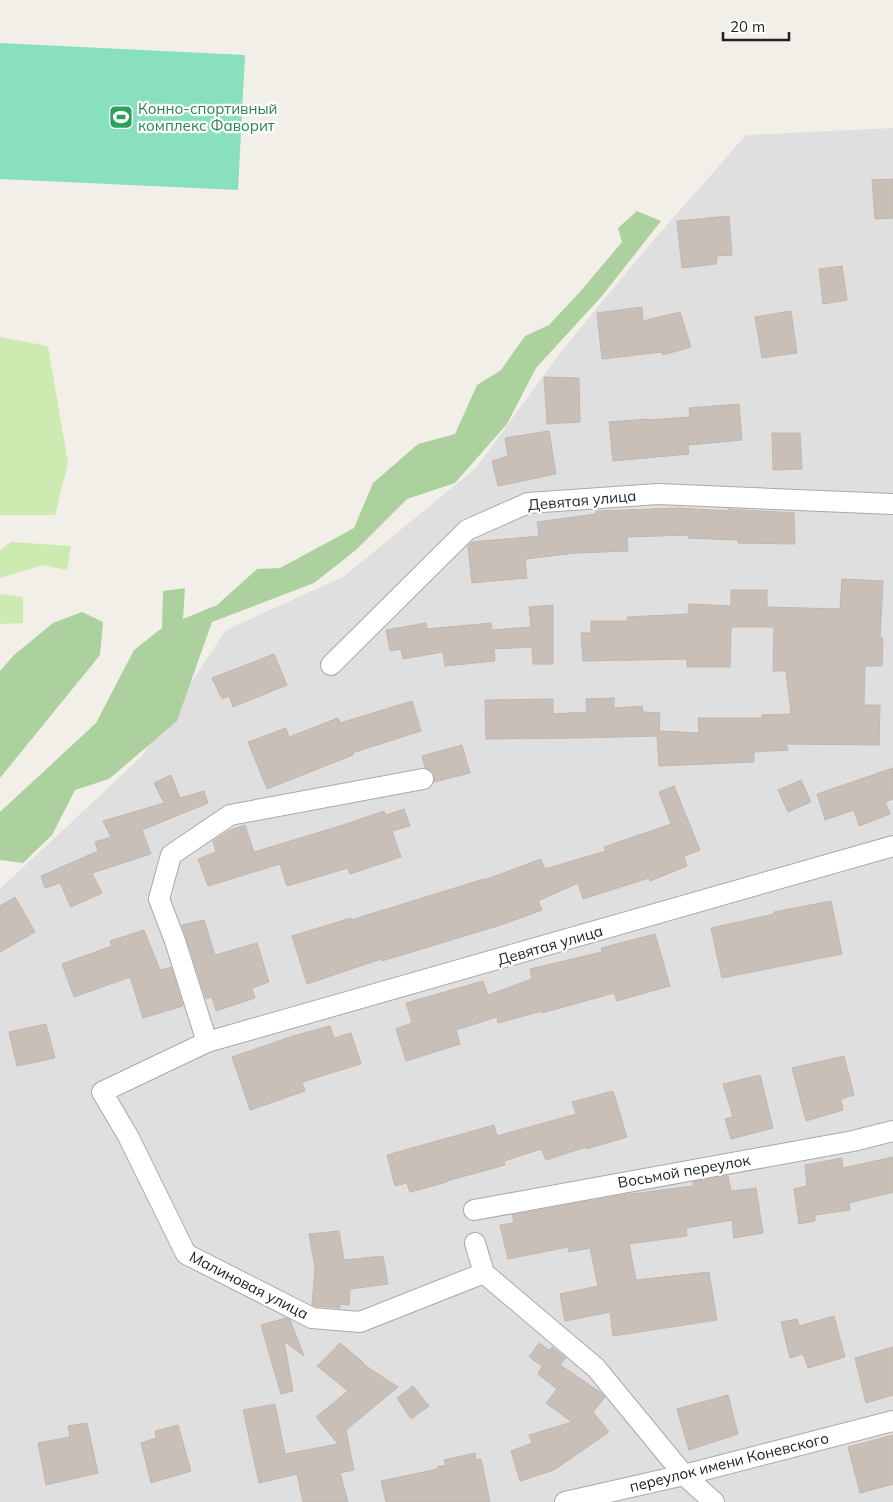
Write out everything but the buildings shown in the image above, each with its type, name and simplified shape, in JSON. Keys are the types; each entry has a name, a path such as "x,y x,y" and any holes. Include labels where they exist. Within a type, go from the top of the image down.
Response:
{"street":[{"name":"Девятая улица","path":"331,665 466,530 528,502 658,494 893,504"},
{"path":"207,1042 175,941 159,899 171,855 230,815 423,779"},
{"name":"Девятая улица","path":"102,1092 207,1042 893,846"},
{"name":"Малиновая улица","path":"102,1092 128,1136 186,1254 312,1318 360,1322 484,1273"},
{"name":"Восьмой переулок","path":"474,1210 893,1131"},
{"path":"475,1243 484,1273 596,1368 684,1475 714,1502"},
{"name":"переулок имени Коневского","path":"565,1502 684,1475 893,1421"}],"shaded area":[{"path":"893,128 893,1502 0,1502 0,889 141,757 226,630 343,577 476,468 560,353 645,250 746,135"}],"green space":[{"name":"Конно-спортивный комплекс Фаворит","path":"0,43 245,55 238,190 0,179"},
{"path":"637,211 661,221 602,296 536,368 507,424 455,483 407,499 356,550 314,583 212,622 177,721 109,779 75,790 52,835 23,863 0,860 0,812 96,723 134,650 162,628 163,591 185,588 183,619 217,605 257,569 280,568 354,528 373,483 418,444 455,434 477,385 501,370 525,336 549,325 579,293 622,242 618,228"},
{"path":"0,337 48,346 68,463 55,515 0,515"},
{"path":"11,542 71,546 67,570 43,565 0,578 0,550"},
{"path":"0,594 23,597 23,623 0,624"},
{"path":"82,612 103,622 100,655 0,778 0,671 14,655 53,623"}],"place":[{"name":"Конно-спортивный комплекс Фаворит","path":"121,117"}]}
